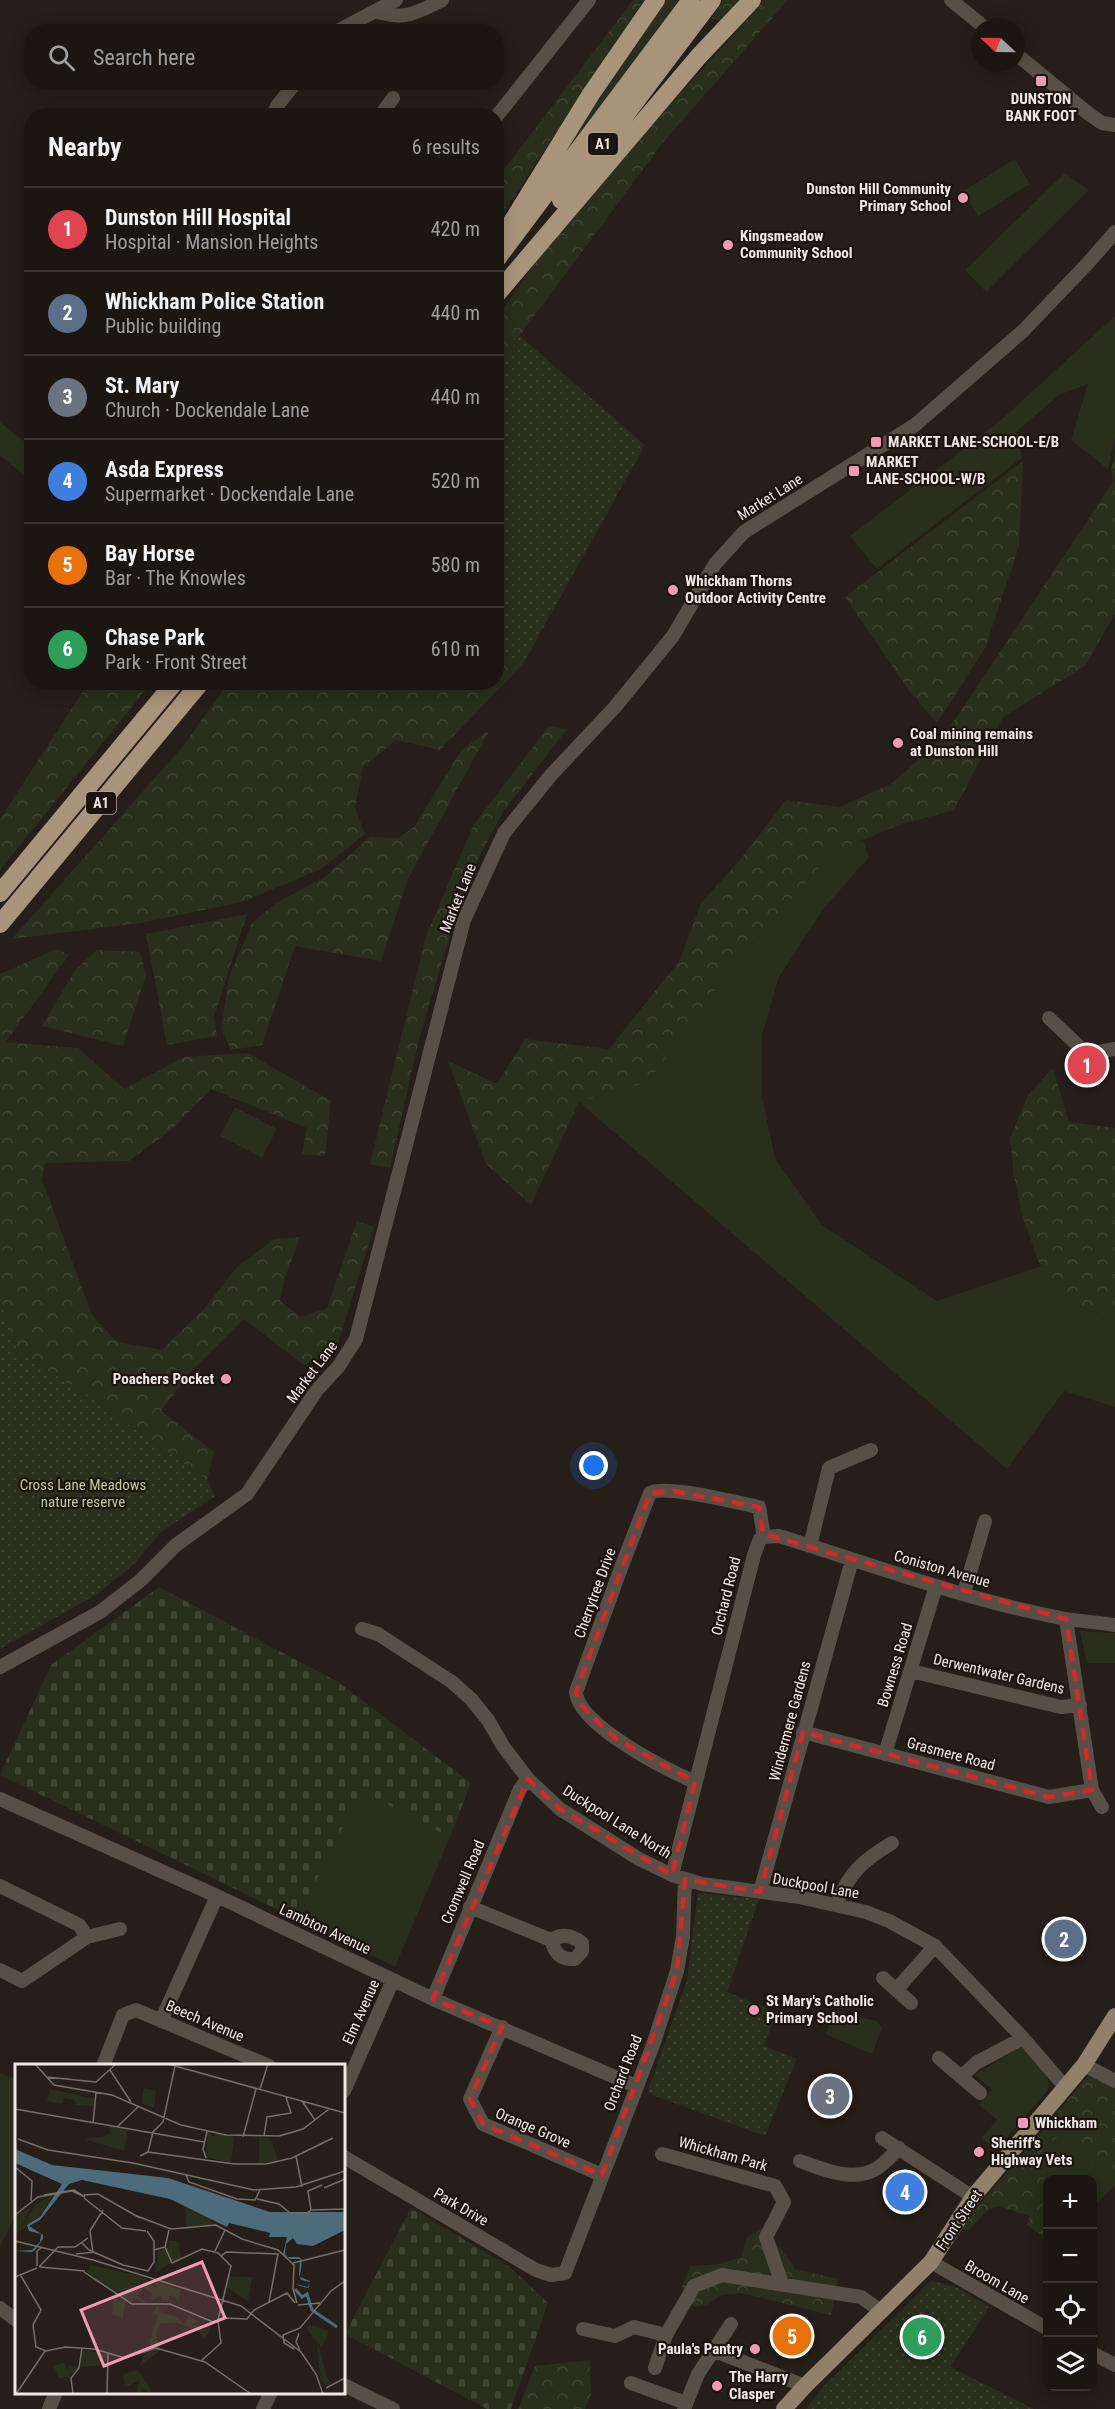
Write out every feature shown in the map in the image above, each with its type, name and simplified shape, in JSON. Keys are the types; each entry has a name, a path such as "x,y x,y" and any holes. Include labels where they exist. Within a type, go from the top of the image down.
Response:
{"highway":[{"path":"504,234 584,104 656,0"},
{"name":"A1","path":"504,249 691,0"},
{"name":"A1","path":"504,282 573,183 712,0"},
{"path":"504,284 660,102 752,0"},
{"name":"A1","path":"0,893 168,690"},
{"name":"A1","path":"0,924 194,690"}],"main road":[{"name":"Front Street","path":"784,2409 805,2385 931,2262 973,2197 1066,2088 1084,2065 1115,2016"}],"street":[{"path":"351,24 396,0"},
{"path":"375,11 389,16 409,16 442,0"},
{"path":"503,108 589,0"},
{"path":"951,0 973,18"},
{"path":"1025,61 1089,114 1102,123 1115,125"},
{"path":"276,108 290,90"},
{"path":"386,108 393,98"},
{"name":"Market Lane","path":"0,1667 100,1612 141,1580 176,1545 247,1494 317,1390 339,1366 356,1339 464,920 504,833 551,775 615,707 673,636 715,564 744,532 915,425 1023,331 1115,232"},
{"path":"1049,1018 1087,1054 1115,1049"},
{"path":"810,1546 829,1468 871,1450"},
{"name":"Cherrytree Drive","path":"695,1782 656,1764 615,1739 579,1703 576,1692 650,1493 656,1490 673,1491 759,1507 764,1537"},
{"path":"964,1593 985,1521"},
{"name":"Coniston Avenue","path":"764,1537 778,1536 936,1586 1066,1619 1115,1625"},
{"name":"Orchard Road","path":"565,2273 677,1971 683,1936 679,1877 695,1782 754,1555 760,1539 764,1537"},
{"name":"Windermere Gardens","path":"760,1892 852,1560"},
{"name":"Bowness Road","path":"885,1754 936,1586"},
{"path":"1066,1619 1092,1790 1102,1807"},
{"name":"Duckpool Lane North","path":"362,1629 378,1634 400,1647 452,1682 471,1699 528,1779 560,1809 639,1859 679,1877"},
{"name":"Derwentwater Gardens","path":"911,1671 1062,1707 1080,1705"},
{"name":"Grasmere Road","path":"803,1732 1049,1797 1092,1790"},
{"name":"Cromwell Road","path":"433,1999 520,1789 528,1779"},
{"name":"Lambton Avenue","path":"0,1799 217,1896 433,1999 636,2086"},
{"path":"837,1904 844,1885 856,1869 892,1842"},
{"name":"Duckpool Lane","path":"679,1877 837,1904 889,1921 935,1946 1023,2038 1066,2088"},
{"path":"0,1886 79,1925 87,1937"},
{"path":"161,2021 217,1896"},
{"path":"470,1907 551,1940"},
{"path":"0,1970 22,1981 87,1937 120,1929"},
{"path":"896,1990 935,1946"},
{"path":"883,1978 911,2003"},
{"name":"Elm Avenue","path":"345,2089 393,1980"},
{"name":"Beech Avenue","path":"104,2064 123,2015 136,2010 264,2064"},
{"name":"Orange Grove","path":"502,2027 470,2099 483,2124 602,2175"},
{"path":"961,2077 976,2063 1023,2038"},
{"path":"939,2058 980,2093"},
{"path":"1084,2065 1115,2081"},
{"path":"882,2138 973,2197"},
{"path":"801,2161 831,2172 848,2175 862,2174 874,2170 899,2148"},
{"name":"Whickham Park","path":"662,2154 775,2186 784,2202 766,2237 782,2284"},
{"name":"Park Drive","path":"345,2158 536,2270 551,2275 565,2273"},
{"name":"Broom Lane","path":"931,2262 1043,2327"},
{"path":"656,2368 666,2334 694,2286 722,2275 861,2297 881,2311"},
{"path":"0,2307 15,2318"},
{"path":"631,2382 685,2406 698,2374 731,2324"},
{"path":"583,2330 615,2336 634,2327 666,2334"},
{"path":"712,2350 805,2385"},
{"path":"1097,2356 1115,2365"},
{"path":"345,2385 393,2409"},
{"path":"263,2409 271,2394"}],"highlighted area":[{"path":"673,1491 759,1507 763,1534 1066,1619 1092,1790 1049,1797 803,1732 760,1892 685,1879 677,1971 602,2175 483,2124 470,2099 502,2027 433,1999 528,1779 560,1809 672,1875 695,1782 616,1739 579,1703 576,1692 650,1493"}],"green space":[{"path":"633,0 644,0 504,211 504,169"},
{"path":"662,0 682,0 558,164 553,162"},
{"path":"724,0 742,0 724,21 711,18"},
{"path":"765,0 788,0 665,140 504,357 504,307 548,245 657,119"},
{"path":"1015,159 1030,184 978,216 963,191"},
{"path":"1065,173 1089,190 986,292 965,270"},
{"path":"1115,316 1115,438 1108,469 1071,440 1088,384 1059,395 1016,432 1022,458 877,569 850,536 1001,420"},
{"path":"520,336 645,445 523,664 504,654 504,357"},
{"path":"0,422 24,441 24,475 0,456"},
{"path":"1115,451 1115,614 1085,666 1003,717 954,810 899,825 831,853 725,976 648,1082 579,1102 531,1205 486,1164 448,1061 497,1084 525,1039 609,1049 680,960 701,903 740,860 786,800 839,807 891,784 942,739 1114,480 1111,469"},
{"path":"1023,461 1019,546 985,648 937,723 910,692 845,597"},
{"path":"504,654 523,664 504,684"},
{"path":"84,690 145,690 0,870 0,819"},
{"path":"223,690 498,690 440,750 396,740 363,767 355,808 365,834 321,869 242,902 141,923 12,939 184,745"},
{"path":"549,726 567,729 503,812 466,882 419,1039 390,1168 370,1164 426,936 474,824"},
{"path":"489,731 408,879 381,961 295,946 262,1045 231,1050 221,1029 229,977 252,923 276,903 323,878 370,837 398,838 414,827 462,749"},
{"path":"863,840 869,857 825,907 779,977 762,1035 762,1097 775,1158 821,1224 937,1301 1042,1266 1058,1291 1086,1309 1115,1317 1115,1407 1064,1391 1007,1469 579,1102 648,1082 725,976 831,853"},
{"path":"247,914 214,1017 217,1036 167,1045 146,934"},
{"path":"57,949 69,955 6,1042 78,1048 124,1089 184,1057 248,1053 331,1101 325,1156 302,1154 307,1128 211,1089 171,1130 129,1161 45,1163 42,1180 92,1315 117,1342 162,1350 203,1310 237,1267 274,1239 300,1237 284,1281 280,1301 301,1317 327,1308 357,1221 374,1227 336,1350 304,1365 244,1319 190,1372 161,1411 214,1452 207,1480 86,1394 18,1352 0,1301 0,974"},
{"path":"97,950 140,952 146,975 123,1046 42,1026 75,970"},
{"path":"1053,1068 1069,1122 1115,1128 1115,1317 1086,1309 1058,1291 1038,1261 1023,1218 1014,1178 1010,1138 1028,1095"},
{"path":"235,1107 277,1129 262,1158 220,1136"},
{"name":"Cross Lane Meadows nature reserve","path":"0,1301 18,1352 86,1394 207,1480 215,1496 161,1532 132,1566 97,1594 0,1649"},
{"path":"159,1587 338,1682 471,1783 450,1837 361,1791 297,1919 0,1775 51,1665"},
{"path":"1080,1631 1115,1633 1115,1663 1087,1663"},
{"path":"361,1791 450,1837 395,1967 297,1919"},
{"name":"St Mary's Catholic Primary School","path":"698,1893 759,1899 727,1992 777,2012 764,2046 797,2059 765,2136 647,2093 687,1980"},
{"path":"835,2011 877,2021 882,2028 872,2054 825,2034"},
{"path":"1022,2046 1045,2072 1049,2084 1048,2090 996,2150 992,2149 982,2138 997,2120 979,2105 992,2090 975,2075"},
{"path":"0,2073 15,2079 15,2216 0,2247"},
{"path":"1088,2076 1115,2086 1115,2180 1094,2169 1083,2157 1078,2131 1066,2130 1044,2148 1034,2168 1043,2177 1043,2236 1027,2225 1030,2216 1001,2207 991,2209 969,2230 964,2230 962,2228"},
{"path":"1066,2130 1078,2131 1083,2157 1094,2169 1115,2180 1115,2186 1097,2202 1097,2175 1043,2175 1043,2177 1034,2169 1044,2148"},
{"path":"411,2208 510,2267 548,2303 511,2409 487,2409 345,2334"},
{"path":"762,2228 795,2269 838,2279 831,2315 742,2293 722,2295 709,2304 693,2307 682,2288 690,2266 720,2264 741,2257 747,2237"},
{"path":"931,2281 956,2287 989,2307 950,2367 1034,2409 806,2409 823,2387"},
{"path":"590,2360 591,2397 585,2409 518,2409 535,2366"}],"place":[{"name":"DUNSTON BANK FOOT","path":"1041,81"},
{"name":"Dunston Hill Community Primary School","path":"963,198"},
{"name":"Kingsmeadow Community School","path":"728,245"},
{"name":"MARKET LANE-SCHOOL-E/B","path":"876,442"},
{"name":"MARKET LANE-SCHOOL-W/B","path":"854,471"},
{"name":"Whickham Thorns Outdoor Activity Centre","path":"673,590"},
{"name":"Coal mining remains at Dunston Hill","path":"898,743"},
{"name":"Dunston Hill Hospital","path":"1087,1065"},
{"name":"Poachers Pocket","path":"226,1379"},
{"name":"Whickham Police Station","path":"1064,1939"},
{"name":"St Mary's Catholic Primary School","path":"754,2010"},
{"name":"St. Mary","path":"830,2096"},
{"name":"Whickham","path":"1023,2123"},
{"name":"Sheriff's Highway Vets","path":"979,2152"},
{"name":"Asda Express","path":"905,2192"},
{"name":"Bay Horse","path":"792,2336"},
{"name":"Chase Park","path":"922,2337"},
{"name":"Paula's Pantry","path":"755,2349"},
{"name":"The Harry Clasper","path":"717,2386"}]}
